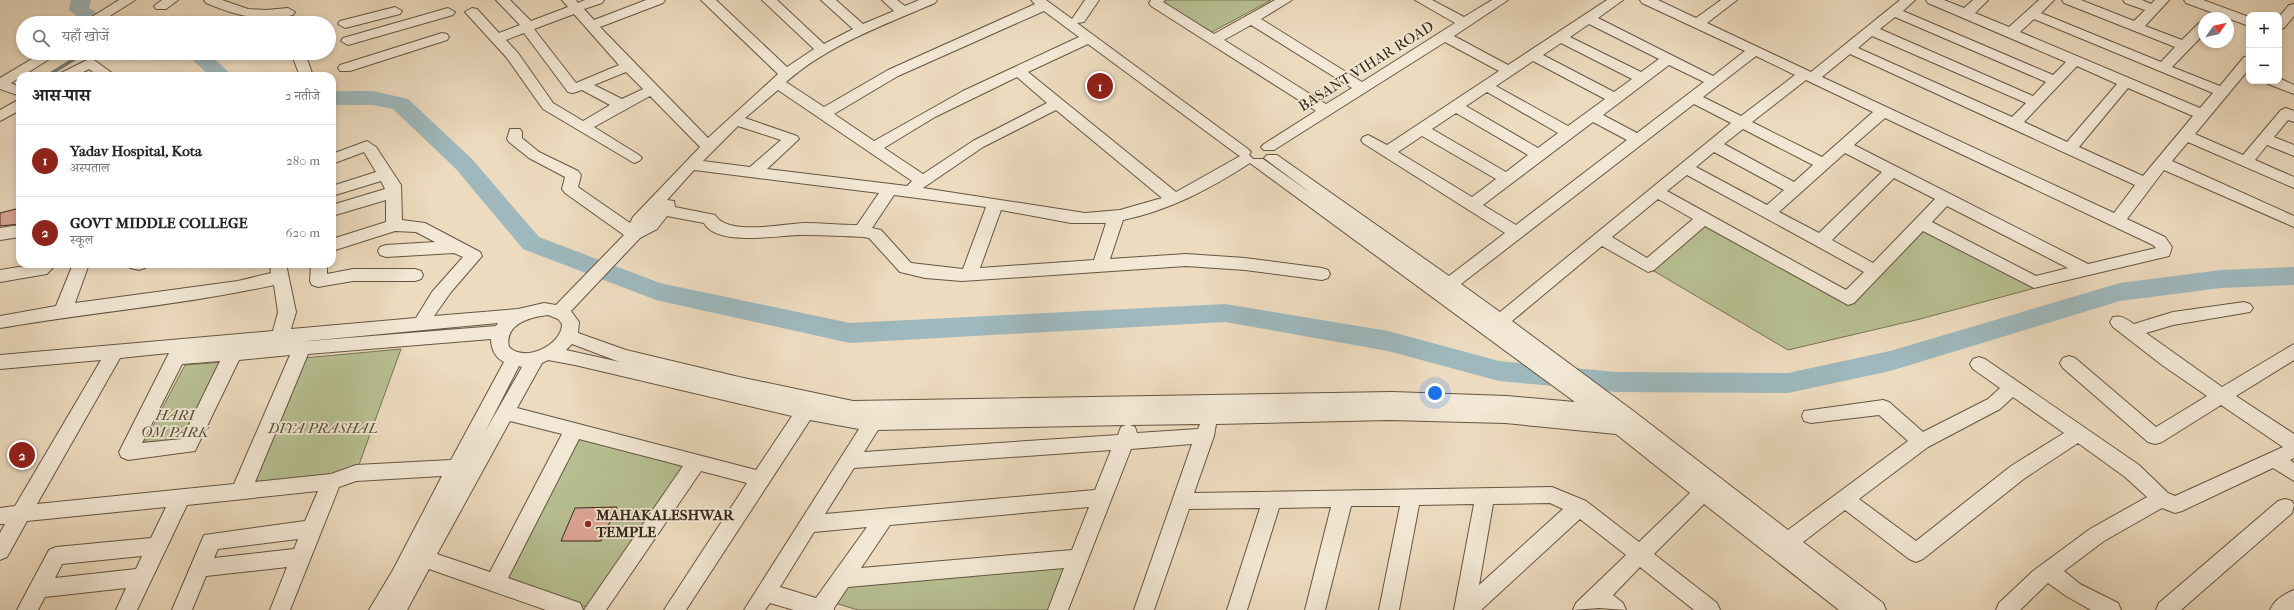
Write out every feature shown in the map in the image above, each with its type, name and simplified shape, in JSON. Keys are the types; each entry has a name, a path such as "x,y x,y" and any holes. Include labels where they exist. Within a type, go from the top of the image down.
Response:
{"street":[{"path":"211,0 250,15 273,15 289,12"},
{"path":"503,0 527,27 573,89 628,66"},
{"path":"498,38 527,27 572,4 597,0"},
{"path":"592,26 658,0"},
{"path":"708,0 781,78 823,114 923,181"},
{"path":"768,0 823,50"},
{"path":"828,0 862,30"},
{"path":"889,0 904,12"},
{"path":"634,234 639,221 708,147 735,120 798,64 862,30 930,0"},
{"path":"1079,19 1092,0"},
{"path":"1158,0 1156,3 1326,111"},
{"path":"1214,40 1285,0"},
{"path":"1422,0 1465,23"},
{"name":"BASANT VIHAR ROAD","path":"691,165 890,188 995,203 1052,214 1098,219 1141,212 1201,188 1501,0"},
{"path":"1386,152 1616,0"},
{"path":"1647,0 1882,112 2118,221 2159,241 2164,247 2163,252 2084,268 2034,282 1921,223"},
{"path":"1698,24 1730,0"},
{"path":"1500,321 1713,145 1848,48 1908,0"},
{"path":"1933,0 2203,114"},
{"path":"1966,14 1981,0"},
{"path":"2011,33 2047,0"},
{"path":"2069,0 2184,46"},
{"path":"2130,0 2157,5"},
{"path":"2191,0 2212,12"},
{"path":"103,16 132,2"},
{"path":"113,16 132,2"},
{"path":"823,114 893,73 1045,2"},
{"path":"1045,2 1079,19 1257,154"},
{"path":"1045,2 1089,38 1257,154 1444,289 1519,350 1574,391 1601,404"},
{"path":"2282,19 2291,2"},
{"path":"572,4 628,66 708,147"},
{"path":"2136,27 2157,5"},
{"path":"345,24 393,6 398,26"},
{"path":"348,41 448,12"},
{"path":"472,12 498,38 513,56 524,74 548,106 584,127 603,141 634,158"},
{"path":"1894,12 2055,81"},
{"path":"2032,14 2222,92"},
{"path":"1588,18 1714,82"},
{"path":"2234,18 2246,21"},
{"path":"1251,20 1362,88"},
{"path":"1872,30 2035,102"},
{"path":"2163,68 2198,32"},
{"path":"1444,36 1509,71"},
{"path":"345,68 442,37"},
{"path":"1560,37 1642,78"},
{"path":"873,148 930,114 1089,38"},
{"path":"1848,48 2145,183"},
{"path":"1444,289 1754,51"},
{"path":"1532,55 1615,98"},
{"path":"1472,205 1668,59"},
{"path":"0,76 27,60"},
{"path":"20,72 40,60"},
{"path":"300,60 305,72"},
{"path":"2014,124 2075,60"},
{"path":"73,72 89,63 102,72"},
{"path":"2118,221 2145,183 2185,135 2222,92 2246,68"},
{"path":"1018,71 1174,199"},
{"path":"0,84 16,74"},
{"path":"2069,149 2126,82"},
{"path":"0,84 16,90"},
{"path":"2280,84 2294,90"},
{"path":"582,85 621,104"},
{"path":"1486,86 1569,133"},
{"path":"584,127 621,104 652,90"},
{"path":"1693,98 1822,164"},
{"path":"909,191 978,144 1058,103"},
{"path":"0,116 16,106"},
{"path":"1455,106 1539,155"},
{"path":"1768,213 1882,112"},
{"path":"2245,162 2286,113 2294,117"},
{"path":"1592,115 1638,140"},
{"path":"735,120 792,139 754,172"},
{"path":"1422,129 1507,179"},
{"path":"515,132 514,139 534,155 573,175 570,189 634,234"},
{"path":"2185,135 2294,183"},
{"path":"2264,139 2294,151"},
{"path":"1368,140 1517,233"},
{"path":"1713,145 1795,188"},
{"path":"336,157 366,146 374,152 384,175 393,184 394,226"},
{"path":"1843,146 2084,268"},
{"path":"2162,163 2294,222"},
{"path":"0,374 110,358 279,343 422,324 520,315 535,310 566,306 634,234 651,225 689,179 691,165"},
{"path":"1686,168 1874,271"},
{"path":"1820,242 1892,171"},
{"path":"336,190 384,175"},
{"path":"861,231 890,188"},
{"path":"336,210 393,192"},
{"path":"1657,192 1848,299 1945,198"},
{"path":"969,274 995,203"},
{"path":"664,210 708,219 712,224 726,230 762,233 803,229 861,231 875,234 906,268 925,272 969,274 1186,260 1245,264 1322,274"},
{"path":"1100,265 1116,216"},
{"path":"1601,238 1648,266 1704,218"},
{"path":"336,244 394,226 419,227 474,256 444,288 426,313 422,324"},
{"path":"0,234 16,232"},
{"path":"386,251 456,246"},
{"path":"0,276 41,270 43,268"},
{"path":"63,311 80,268"},
{"path":"319,268 318,281 352,275 415,275"},
{"path":"0,322 63,311 238,288 280,271 287,312 279,343"},
{"path":"1444,289 1500,321 1542,351 1601,404 1708,488 1855,610"},
{"path":"396,610 505,412 542,357 561,346 569,336 572,326 568,317 566,306"},
{"path":"2244,308 2147,325 2125,327 2168,360 2294,444"},
{"path":"520,315 510,322 501,332 498,342 500,351 508,358 575,358 810,406"},
{"path":"0,362 110,358 176,358 233,353 279,343 302,348 501,332"},
{"path":"569,336 623,356 810,406 827,417 1214,410 1505,416 1623,421"},
{"path":"241,491 302,348"},
{"path":"2069,363 2155,437 2294,351"},
{"path":"176,358 128,452 188,446 233,353"},
{"path":"0,551 110,358"},
{"path":"379,610 400,576 514,359"},
{"path":"1979,364 2132,470 2161,499 2175,505 2294,450"},
{"path":"1788,542 1921,442 1994,404 2012,388"},
{"path":"878,415 1134,418 1214,410 1392,399 1507,403 1601,404"},
{"path":"674,610 810,406"},
{"path":"1811,416 1883,407 1921,442"},
{"path":"1144,610 1214,410"},
{"path":"505,412 762,479"},
{"path":"754,610 878,415"},
{"path":"1058,610 1134,418"},
{"path":"494,583 574,430"},
{"path":"1844,499 1916,553 2018,472 2078,434"},
{"path":"849,460 1125,440 1205,436"},
{"path":"2274,459 2294,473"},
{"path":"594,610 696,462"},
{"path":"0,516 331,482 356,473 456,468"},
{"path":"276,609 301,557 331,482"},
{"path":"1708,488 1788,542 1876,610"},
{"path":"1583,610 1708,488"},
{"path":"1182,501 1552,495 1579,507 1710,610"},
{"path":"1465,610 1485,496"},
{"path":"126,610 181,497"},
{"path":"809,524 1102,498"},
{"path":"1389,610 1411,498"},
{"path":"1315,610 1343,499"},
{"path":"2016,607 2049,571 2097,535 2161,499"},
{"path":"1238,610 1272,500"},
{"path":"1465,610 1579,507"},
{"path":"2166,610 2285,508"},
{"path":"765,592 823,610 842,579 885,517"},
{"path":"182,610 211,541 312,529"},
{"path":"27,610 56,556 158,546"},
{"path":"199,568 301,557"},
{"path":"842,579 1078,558"},
{"path":"425,559 573,610"},
{"path":"2049,571 2073,590 2110,610"},
{"path":"38,589 142,577"},
{"path":"1598,595 1616,610"},
{"path":"2280,610 2294,599"}],"green space":[{"path":"1164,0 1271,0 1212,32 1162,3"},
{"path":"1705,223 1851,305 1925,230 2035,288 1920,319 1788,350 1652,270"},
{"name":"DIYA PRASHAL","path":"401,349 356,473 249,483 304,358"},
{"name":"HARI OM PARK","path":"225,362 186,441 143,445 185,365"},
{"path":"576,437 684,466 586,607 504,580"},
{"path":"1073,563 1051,610 858,610 835,603 846,586"}],"building":[{"path":"16,209 16,224 0,226 0,213"},
{"name":"MAHAKALESHWAR TEMPLE","path":"617,507 601,541 561,541 575,508"}],"waterway":[{"path":"81,0 79,10 89,16"},
{"path":"53,72 73,60"},
{"path":"204,60 218,72"},
{"path":"336,98 373,98 400,104 464,164 531,243 656,291 850,333 1225,313 1388,341 1499,371 1616,382 1788,383 1890,361 2120,292 2221,279 2294,276"}],"place":[{"name":"Yadav Hospital, Kota","path":"1100,86"},
{"name":"GOVT MIDDLE COLLEGE","path":"22,455"},
{"name":"MAHAKALESHWAR TEMPLE","path":"588,524"}]}
